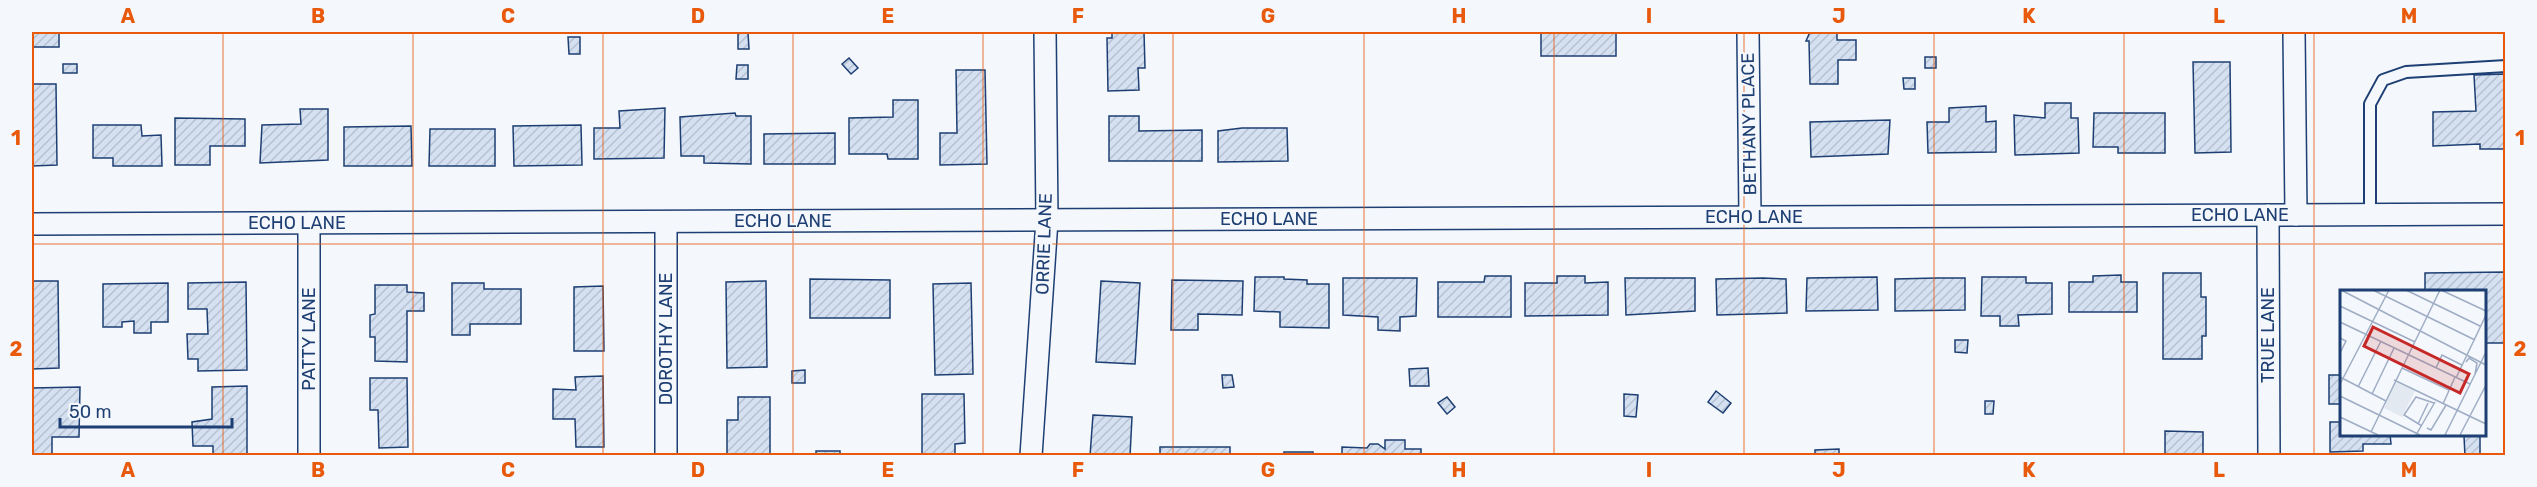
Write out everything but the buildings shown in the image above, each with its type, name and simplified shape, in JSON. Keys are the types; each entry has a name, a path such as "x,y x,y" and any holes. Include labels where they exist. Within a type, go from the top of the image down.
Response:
{"street":[{"name":"ORRIE LANE","path":"1031,456 1047,220 1045,32"},
{"name":"BETHANY PLACE","path":"1748,32 1750,218"},
{"path":"2294,32 2296,215"},
{"name":"ECHO LANE","path":"32,224 2505,214"},
{"name":"TRUE LANE","path":"2268,215 2269,456"},
{"name":"DOROTHY LANE","path":"666,222 666,456"},
{"name":"PATTY LANE","path":"309,223 309,456"}],"lane":[{"path":"2370,215 2370,104 2383,80 2406,72 2505,66"}]}
